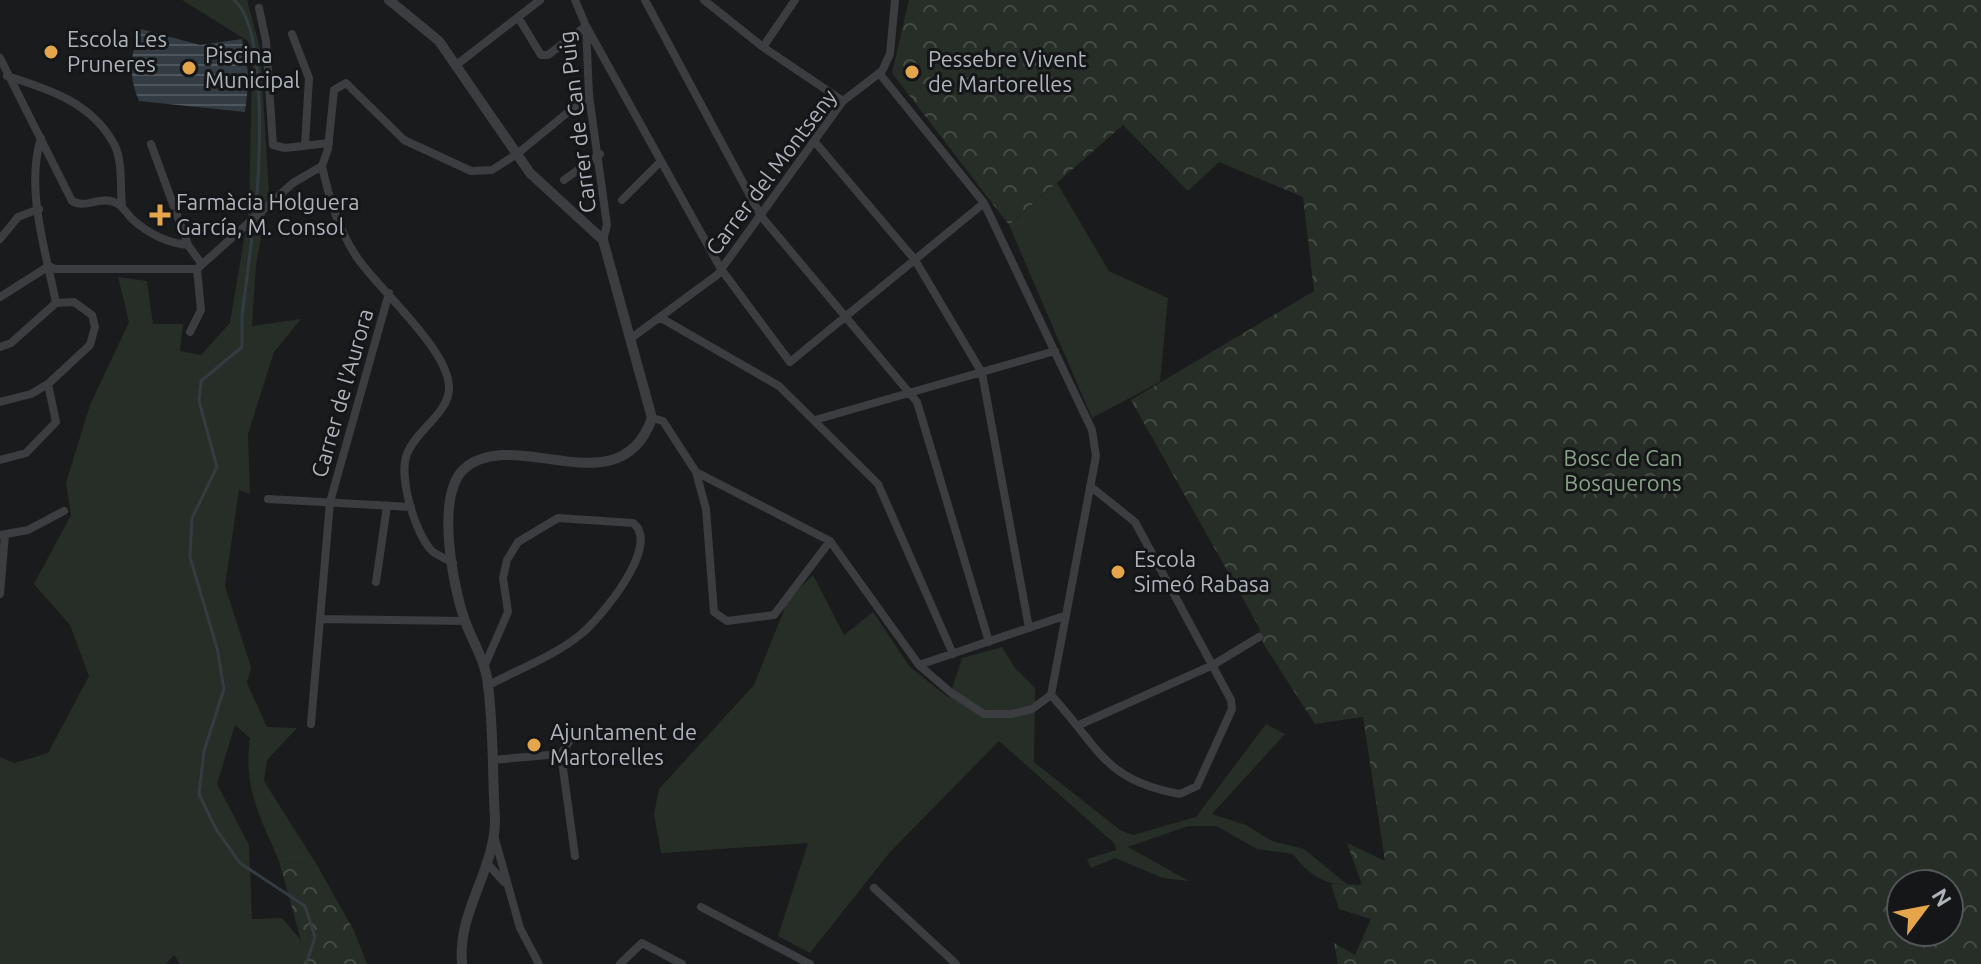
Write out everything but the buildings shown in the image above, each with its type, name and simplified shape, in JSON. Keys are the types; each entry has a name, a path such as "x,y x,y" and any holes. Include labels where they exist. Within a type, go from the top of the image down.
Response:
{"street":[{"path":"389,0 439,41 517,154 554,198 603,240 652,418 641,444 622,458 594,462 507,457 490,459 464,470 450,494 448,524 453,563 465,621 487,686 495,839 520,928 539,964"},
{"path":"455,66 540,0"},
{"name":"Carrer de Can Puig","path":"575,0 586,26 589,95 600,154 607,225 603,240"},
{"path":"645,0 761,216 917,402 989,642"},
{"path":"704,0 763,47 843,101"},
{"path":"763,47 795,0"},
{"path":"696,472 830,541 919,665 984,714 1012,714 1032,709 1051,695 1096,456 1092,430 984,203 879,73 890,54 895,0"},
{"path":"259,8 266,41 273,145 285,148 329,143"},
{"path":"518,17 541,55 548,55 586,26 721,269 790,362 984,203"},
{"path":"292,34 309,78 305,145"},
{"path":"0,58 72,201 77,204 108,200 122,206 133,219 166,243 188,245"},
{"name":"Carrer del Montseny","path":"630,339 721,269 843,101 879,73"},
{"path":"7,76 73,99 97,124 115,145 122,206"},
{"path":"453,563 433,552 411,507 406,454 427,422 442,409 449,389 445,367 389,293 359,260 341,231 322,166 329,143 334,90 346,83 404,140 471,171 492,170 517,154 589,95"},
{"path":"41,138 35,157 39,209 56,303"},
{"path":"815,142 915,260 982,373 1029,628"},
{"path":"151,144 188,245 199,266 201,310 190,332"},
{"path":"564,180 600,154"},
{"path":"622,200 661,161"},
{"path":"49,266 55,269 199,266 293,183 322,166"},
{"path":"0,239 18,217 39,209"},
{"path":"0,297 49,266"},
{"name":"Carrer de l'Aurora","path":"311,724 330,502 389,293"},
{"path":"0,347 11,343 56,303 83,306 92,315 95,327 90,345 48,384 31,394 0,402"},
{"path":"661,318 779,386 878,484 953,654"},
{"path":"815,420 1055,351"},
{"path":"0,460 26,453 56,422 48,384"},
{"path":"652,418 663,421 696,472 706,509 714,612 727,621 774,615 830,541"},
{"path":"1051,695 1079,725 1106,764 1123,777 1180,794 1193,789 1232,709 1213,665 1135,522 1090,486"},
{"path":"268,499 411,507"},
{"path":"376,582 387,506"},
{"path":"0,594 3,535 28,530 64,511"},
{"path":"483,668 508,612 503,578 507,560 518,542 558,518 623,521 640,528 643,537 636,564 595,621 577,637 487,686"},
{"path":"919,665 1064,616"},
{"path":"320,619 465,621"},
{"path":"1079,725 1213,665 1259,637"},
{"path":"575,856 561,754 576,731"},
{"path":"492,760 561,754"},
{"path":"462,964 463,926 495,839"},
{"path":"487,860 503,867"},
{"path":"487,860 510,894"},
{"path":"479,880 491,876 503,882"},
{"path":"874,888 956,964"},
{"path":"701,907 810,964"},
{"path":"620,964 642,943 682,964"}],"green space":[{"path":"182,0 247,0 260,48 269,193 256,265 252,326 301,319 274,352 248,434 250,494 239,490 225,586 251,667 247,683 267,727 297,728 267,760 264,781 317,865 279,861 251,787 250,738 235,725 217,784 249,845 252,919 282,918 301,940 293,964 180,964 174,955 166,964 0,964 0,757 15,763 48,753 89,676 70,625 34,584 71,515 66,483 90,405 129,322 118,277 147,281 153,324 183,324 180,351 201,355 230,323 249,210 252,66 248,41"},
{"name":"Bosc de Can Bosquerons","path":"909,0 1981,0 1981,964 1338,964 1334,943 1355,955 1371,919 1339,909 1331,884 1362,885 1347,843 1385,861 1363,717 1315,724 1259,637 1260,629 1131,400 1314,291 1303,197 1219,162 1188,191 1123,125 1009,225 892,73"},
{"path":"1057,183 1109,271 1168,298 1160,382 1092,418 1009,225"},
{"path":"813,575 844,635 873,612 910,667 949,698 962,658 1002,647 1015,668 1035,688 1034,762 1120,830 1133,835 1196,817 1266,724 1285,734 1212,814 1246,825 1272,841 1304,849 1348,885 1316,877 1293,854 1257,849 1216,826 1188,826 1128,847 1189,881 1163,878 1115,858 1091,868 1087,859 1116,850 1115,844 999,741 890,852 810,953 778,936 808,843 661,853 654,814 659,789 754,685 788,600"},
{"path":"279,861 317,865 354,931 367,964 293,964 301,940"}],"shaded area":[{"name":"Piscina Municipal","path":"141,29 200,45 242,39 249,78 245,112 139,101 132,65 134,47"}],"waterway":[{"path":"234,0 245,15 257,69 260,135 255,215"},
{"path":"254,222 242,316 242,347 201,381 199,401 217,467 192,518 190,557 217,648 224,689 204,751 199,794 216,829 240,863 305,906 315,937 306,964"}],"place":[{"name":"Escola Les Pruneres","path":"51,52"},
{"name":"Piscina Municipal","path":"189,68"},
{"name":"Pessebre Vivent de Martorelles","path":"912,72"},
{"name":"Farmàcia Holguera García, M. Consol","path":"160,215"},
{"name":"Escola Simeó Rabasa","path":"1118,572"},
{"name":"Ajuntament de Martorelles","path":"534,745"}]}
